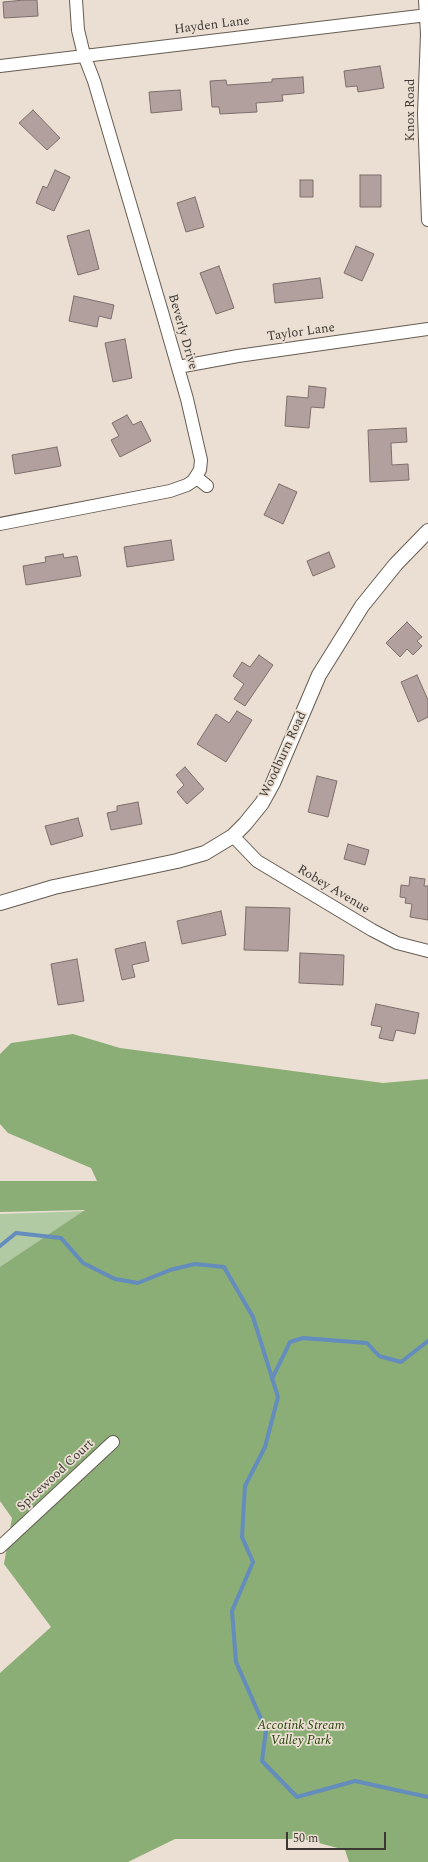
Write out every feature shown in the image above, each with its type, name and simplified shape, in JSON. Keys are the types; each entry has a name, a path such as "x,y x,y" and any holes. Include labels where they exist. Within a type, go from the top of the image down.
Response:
{"street":[{"name":"Beverly Drive","path":"76,0 78,30 84,56 94,81 178,367 201,460 200,470 196,477"},
{"name":"Knox Road","path":"425,0 427,34 424,114 428,220"},
{"name":"Hayden Lane","path":"0,66 427,15"},
{"name":"Taylor Lane","path":"178,367 238,356 428,329"},
{"path":"0,524 170,491 187,484 196,477 207,486"},
{"name":"Woodburn Road","path":"0,903 54,887 177,862 205,853 233,836 253,814 273,783 319,675 362,606 396,564 428,531"},
{"name":"Robey Avenue","path":"233,836 257,861 372,930 397,943 428,950"},
{"name":"Spicewood Court","path":"0,1547 113,1442"}],"green space":[{"name":"Accotink Stream Valley Park","path":"73,1034 120,1048 383,1083 428,1079 428,1862 349,1862 345,1850 304,1839 175,1839 128,1862 0,1862 0,1673 51,1627 4,1564 12,1518 0,1501 0,1267 85,1210 0,1212 0,1181 97,1181 91,1168 8,1133 0,1124 0,1054 11,1043"},
{"path":"86,1211 0,1269 0,1214"}],"building":[{"path":"37,0 38,16 4,18 3,2"},
{"path":"380,66 384,88 358,92 357,86 346,87 344,71"},
{"path":"303,77 304,93 282,95 283,101 256,103 257,112 220,114 219,107 212,107 210,81 226,80 227,85 272,82 272,79"},
{"path":"180,90 182,110 151,113 149,92"},
{"path":"33,110 60,138 47,150 19,123"},
{"path":"55,170 70,177 54,211 36,203 43,186 47,188"},
{"path":"360,175 381,175 381,207 360,207"},
{"path":"300,180 313,180 313,197 300,197"},
{"path":"195,197 204,227 186,232 177,203"},
{"path":"89,230 99,269 78,275 67,236"},
{"path":"356,246 374,254 362,281 344,273"},
{"path":"219,266 234,308 216,314 200,273"},
{"path":"320,278 323,298 275,303 273,284"},
{"path":"74,296 114,305 111,319 99,316 97,327 69,321"},
{"path":"125,339 132,378 113,382 105,343"},
{"path":"309,386 326,388 324,408 311,407 309,428 285,426 287,396 308,398"},
{"path":"127,415 133,425 141,421 151,441 120,457 111,440 119,436 112,423"},
{"path":"406,428 407,442 391,443 392,465 408,464 409,480 370,482 368,430"},
{"path":"57,447 61,466 15,474 12,455"},
{"path":"279,484 297,492 283,524 264,515"},
{"path":"171,540 174,560 127,567 124,547"},
{"path":"329,552 335,567 313,576 307,561"},
{"path":"63,554 64,558 77,556 81,576 26,585 23,566 46,562 45,557"},
{"path":"407,622 422,637 417,641 422,646 413,655 407,649 400,657 386,643"},
{"path":"259,655 273,665 245,706 234,699 244,684 233,676 242,662 250,667"},
{"path":"417,675 428,700 428,717 418,722 401,682"},
{"path":"237,711 252,720 226,762 197,744 216,714 229,723"},
{"path":"185,767 204,789 187,804 177,792 184,785 176,775"},
{"path":"317,776 337,781 328,817 308,812"},
{"path":"138,802 142,824 111,830 107,813 117,811 117,806"},
{"path":"78,818 83,836 51,845 45,826"},
{"path":"348,844 369,850 365,865 344,859"},
{"path":"410,877 425,879 424,886 428,886 428,920 410,917 412,904 405,903 406,898 400,897 401,885 409,886"},
{"path":"246,907 290,908 288,951 244,950"},
{"path":"221,911 226,935 182,944 177,921"},
{"path":"145,942 149,961 132,965 135,977 122,980 115,949"},
{"path":"300,953 344,955 343,985 299,983"},
{"path":"77,959 84,1001 58,1005 51,964"},
{"path":"376,1004 419,1013 415,1034 396,1030 393,1041 379,1038 382,1027 371,1025"}],"waterway":[{"path":"0,1246 16,1233 61,1238 83,1263 115,1279 138,1283 170,1270 195,1264 224,1267 253,1317 278,1397 265,1447 245,1486 242,1537 253,1562 232,1611 236,1662 266,1730 262,1761 297,1797 355,1781 428,1797"},
{"path":"272,1379 290,1342 303,1338 367,1343 379,1356 401,1362 428,1341"}]}
